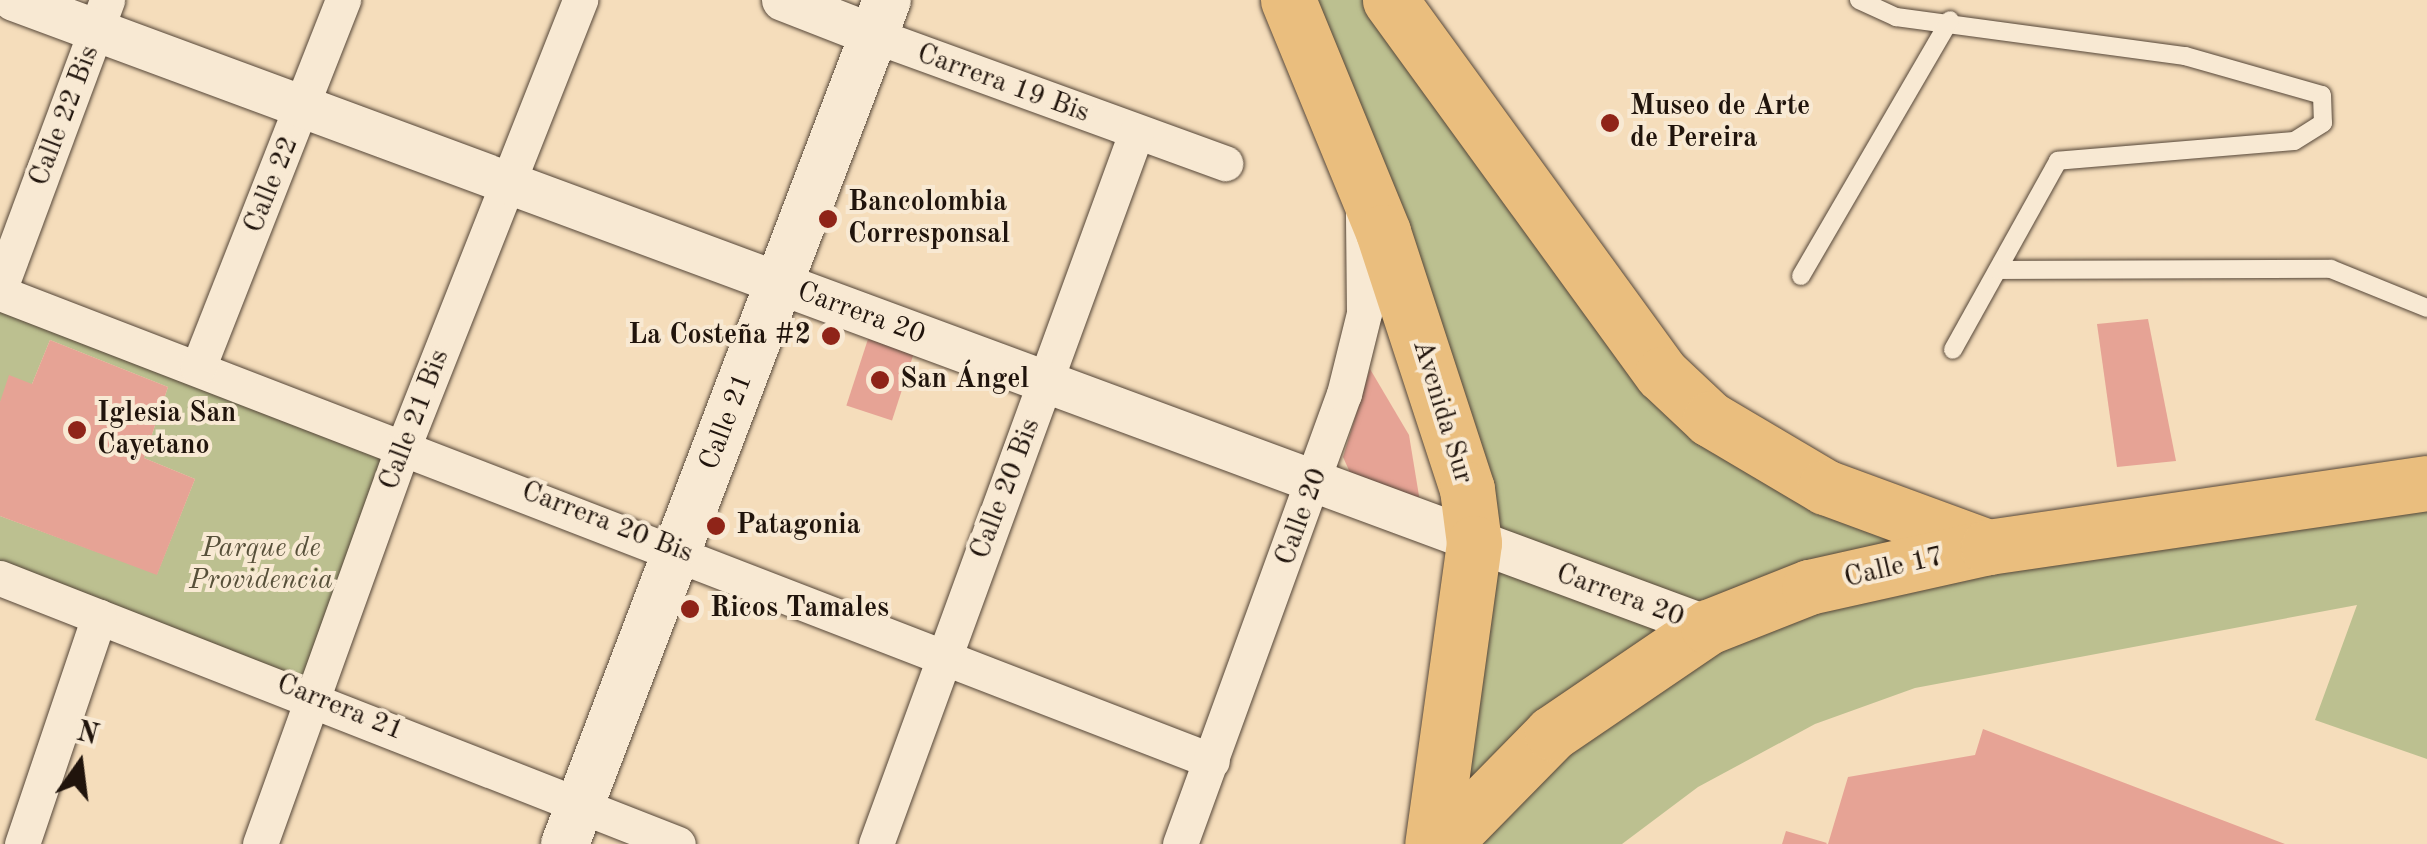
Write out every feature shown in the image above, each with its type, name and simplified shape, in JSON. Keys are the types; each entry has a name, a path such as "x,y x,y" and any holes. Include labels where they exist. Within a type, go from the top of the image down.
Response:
{"main road":[{"name":"Avenida Sur","path":"1288,0 1363,178 1455,440 1474,543 1432,844"},
{"path":"1390,0 1662,374 1710,419 1825,487 1988,546"},
{"name":"Calle 21","path":"572,825 880,18"},
{"name":"Calle 17","path":"1443,844 1552,733 1708,628 1809,586 1988,546 2427,483"}],"street":[{"name":"Carrera 20","path":"14,0 102,15 303,108 1708,628"},
{"name":"Calle 22","path":"198,368 343,0"},
{"name":"Calle 21 Bis","path":"260,844 404,445 580,0"},
{"name":"Carrera 19 Bis","path":"783,0 880,18 1136,133 1226,163"},
{"name":"Calle 22 Bis","path":"0,291 102,15"},
{"name":"Calle 20 Bis","path":"876,844 1136,133"},
{"name":"Calle 20","path":"1180,844 1316,483 1364,313 1363,178"},
{"name":"Carrera 20 Bis","path":"0,291 1212,760"},
{"name":"Carrera 21","path":"0,578 311,695 572,825 678,844"},
{"path":"22,844 99,617"}],"lane":[{"path":"1859,0 1896,17 1950,20 2185,56 2322,96 2323,123 2294,141 2058,161 1953,350"},
{"path":"1801,276 1950,20"},
{"path":"1998,270 2331,269 2427,308"}],"green space":[{"path":"1288,0 1390,0 1662,374 1988,547 2427,483 2427,759 2315,720 2357,605 1915,688 1815,724 1698,787 1622,844 1432,844 1474,543"},
{"name":"Parque de Providencia","path":"0,293 404,445 311,695 0,578 0,516 157,574 195,479 144,458 168,387 50,340 32,384 0,402"}],"building":[{"path":"2148,319 2176,461 2117,467 2097,324"},
{"name":"San Ángel","path":"868,339 914,354 892,420 846,406"},
{"name":"Iglesia San Cayetano","path":"50,340 168,387 144,458 195,479 157,575 0,516 0,402 9,375 32,384"},
{"path":"1370,369 1409,435 1420,502 1352,477 1343,457"},
{"path":"1983,729 2285,844 1828,844 1848,777 1975,755"},
{"path":"1786,831 1827,843 1782,844"}],"place":[{"name":"Museo de Arte de Pereira","path":"1610,123"},
{"name":"Bancolombia Corresponsal","path":"828,219"},
{"name":"La Costeña #2","path":"831,336"},
{"name":"San Ángel","path":"880,380"},
{"name":"Iglesia San Cayetano","path":"77,430"},
{"name":"Patagonia","path":"716,526"},
{"name":"Ricos Tamales","path":"690,609"}]}
